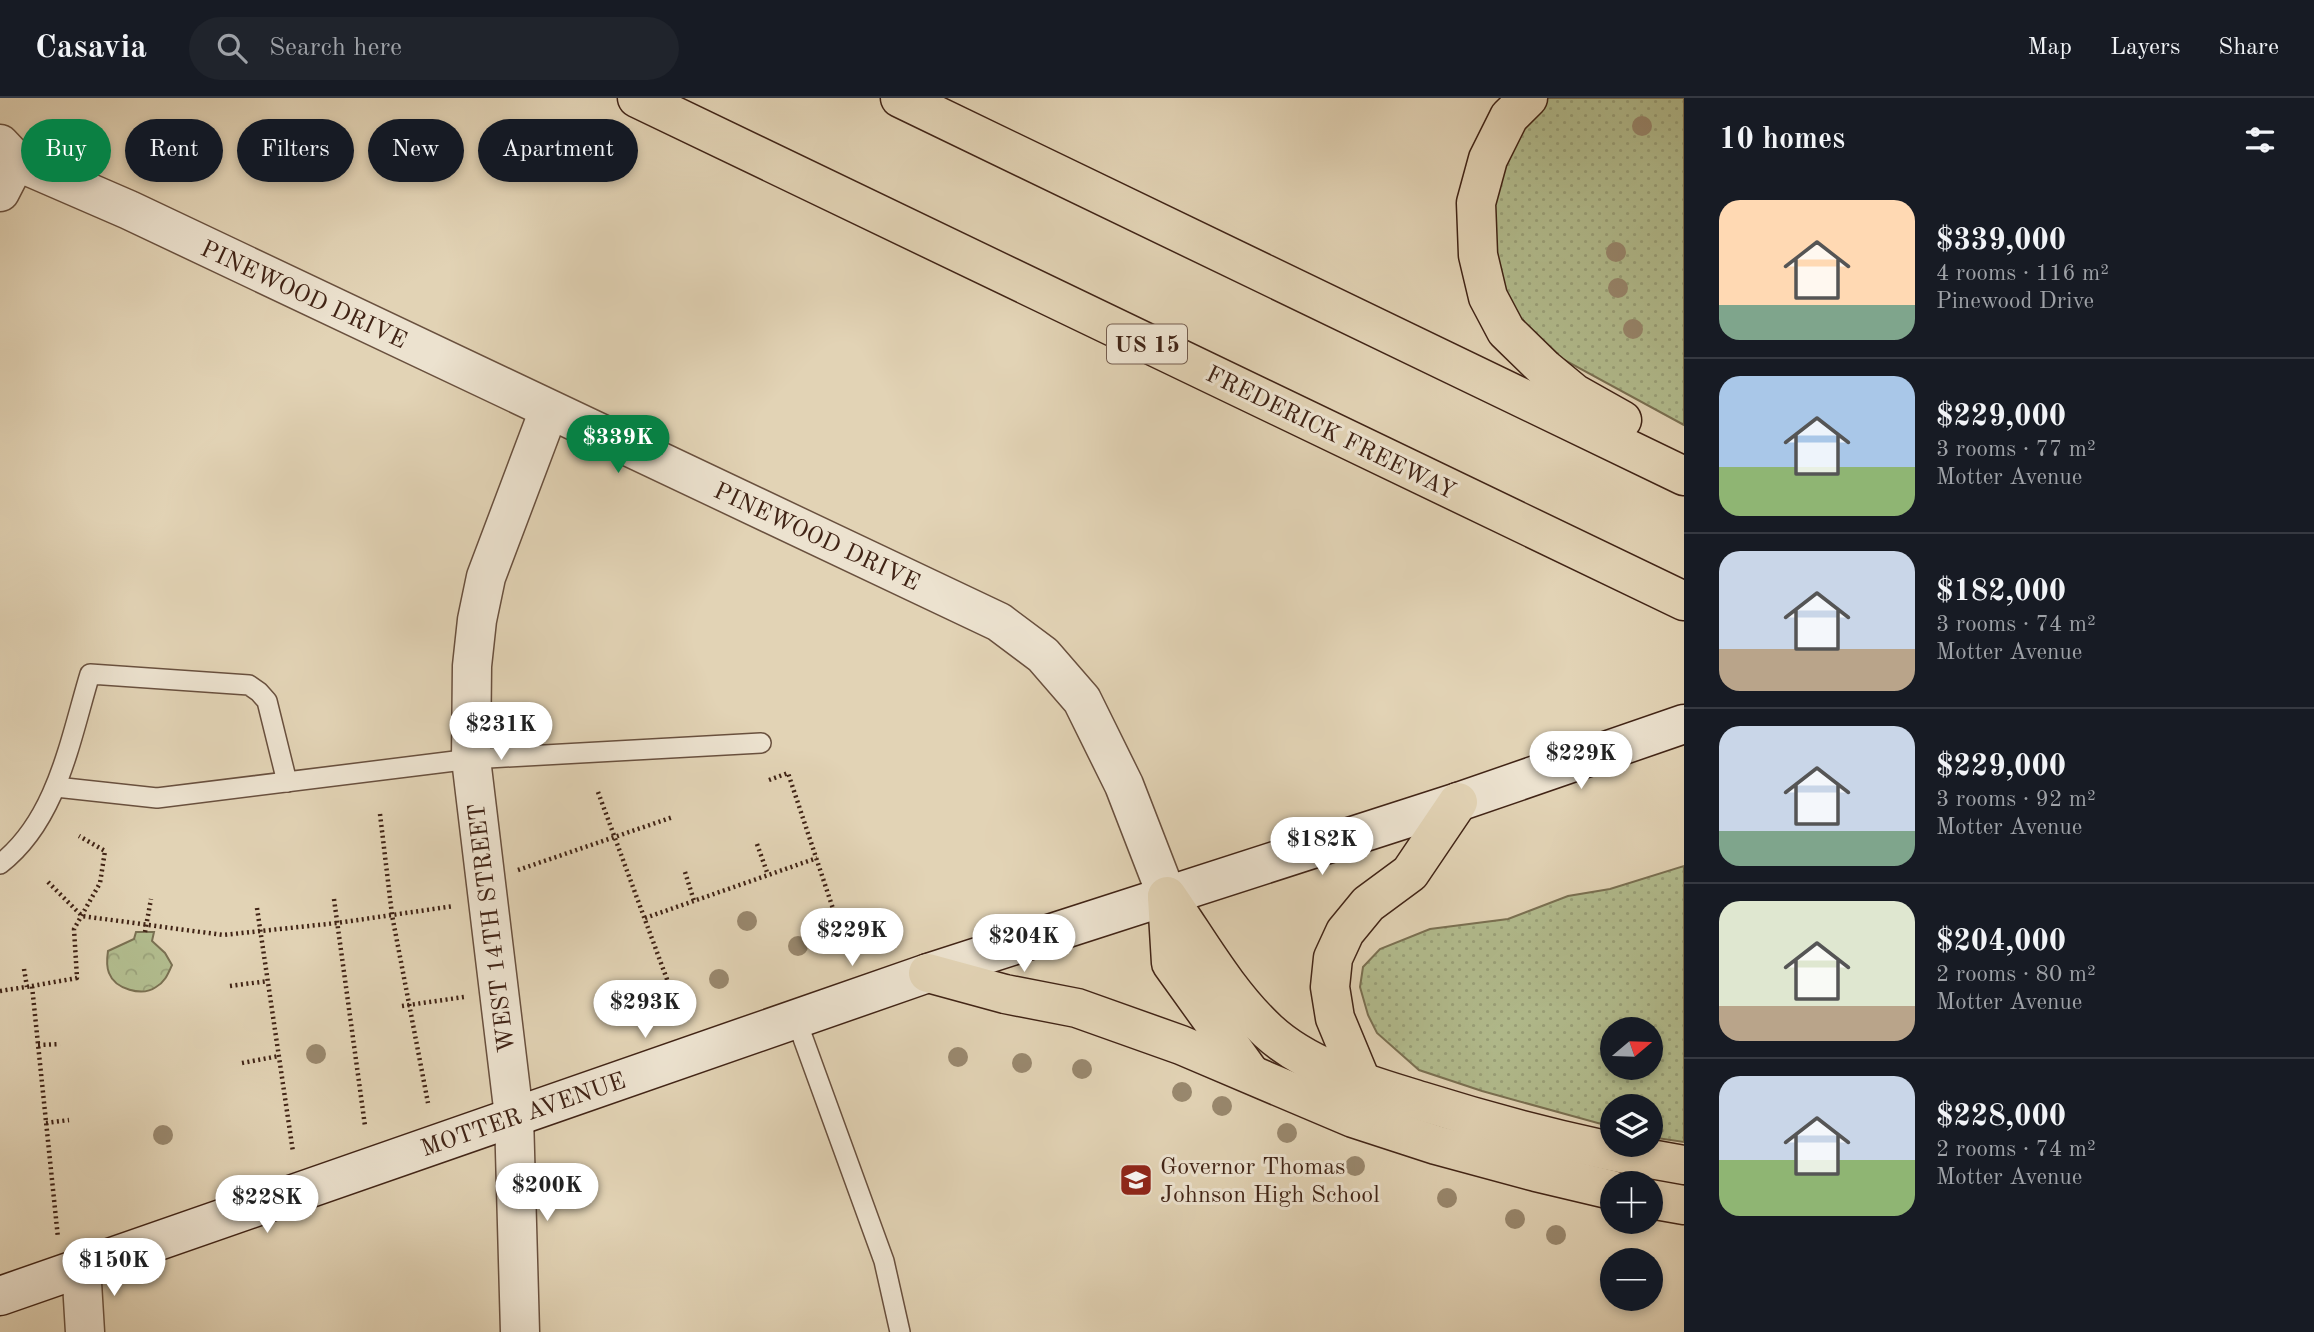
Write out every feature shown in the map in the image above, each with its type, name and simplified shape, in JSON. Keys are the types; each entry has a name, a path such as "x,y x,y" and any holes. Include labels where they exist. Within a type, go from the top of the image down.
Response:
{"highway":[{"name":"FREDERICK FREEWAY","path":"637,98 1684,601"},
{"path":"900,98 1684,476"},
{"path":"1528,98 1509,117 1488,159 1476,203 1478,254 1488,297 1506,331 1574,393 1607,413 1684,450"},
{"path":"1362,1083 1335,1018 1330,987 1334,958 1345,932 1360,913 1410,873 1458,802"},
{"path":"1167,896 1171,963 1250,1073"},
{"path":"1167,896 1241,1005 1271,1034 1312,1061 1362,1083 1462,1114 1559,1140 1684,1165"},
{"path":"928,973 1005,994 1077,1008 1131,1026 1250,1073 1353,1118 1448,1148 1600,1187"},
{"path":"1663,1201 1684,1205"}],"street":[{"name":"PINEWOOD DRIVE","path":"5,166 129,210 999,622 1043,655 1082,700 1124,785 1167,896"},
{"name":"WEST 14TH STREET","path":"520,1332 514,1116 471,759 472,666 477,620 486,577 549,410"},
{"name":"MOTTER AVENUE","path":"0,1296 70,1252 336,1180 928,973 1458,802 1684,724"},
{"path":"70,1252 85,1332"}],"lane":[{"path":"0,864 32,831 56,787 90,674 249,685 267,701 286,782"},
{"path":"56,787 157,798 471,759 761,743"},
{"path":"796,1019 884,1261 900,1332"}],"path":[{"path":"769,779 788,773 849,957"},
{"path":"598,792 679,1012"},
{"path":"380,814 392,915 428,1103"},
{"path":"511,872 673,817"},
{"path":"0,991 77,978 74,929 100,883 105,851 79,836"},
{"path":"757,844 768,875"},
{"path":"645,918 817,858"},
{"path":"685,872 694,901"},
{"path":"48,882 82,916 145,929 222,935 337,923 455,906"},
{"path":"145,929 151,899"},
{"path":"334,899 365,1126"},
{"path":"257,908 293,1152"},
{"path":"24,969 38,1045 46,1123 70,1252"},
{"path":"230,986 268,981"},
{"path":"402,1006 467,997"},
{"path":"38,1045 61,1044"},
{"path":"242,1063 279,1056"},
{"path":"46,1123 69,1120"}],"green space":[{"path":"1546,98 1684,98 1684,425 1555,355 1526,329 1491,264 1496,168"},
{"path":"1684,866 1684,1142 1663,1139 1663,1094 1600,1094 1600,1124 1482,1091 1419,1070 1377,1033 1368,1015 1360,987 1363,967 1380,949 1430,929 1508,919 1568,896 1610,889"},
{"path":"136,932 154,932 152,941 165,953 172,965 162,983 150,990 137,991 123,987 112,979 107,968 108,951 134,939"}],"place":[{"name":"Governor Thomas Johnson High School","path":"1136,1180"}]}
